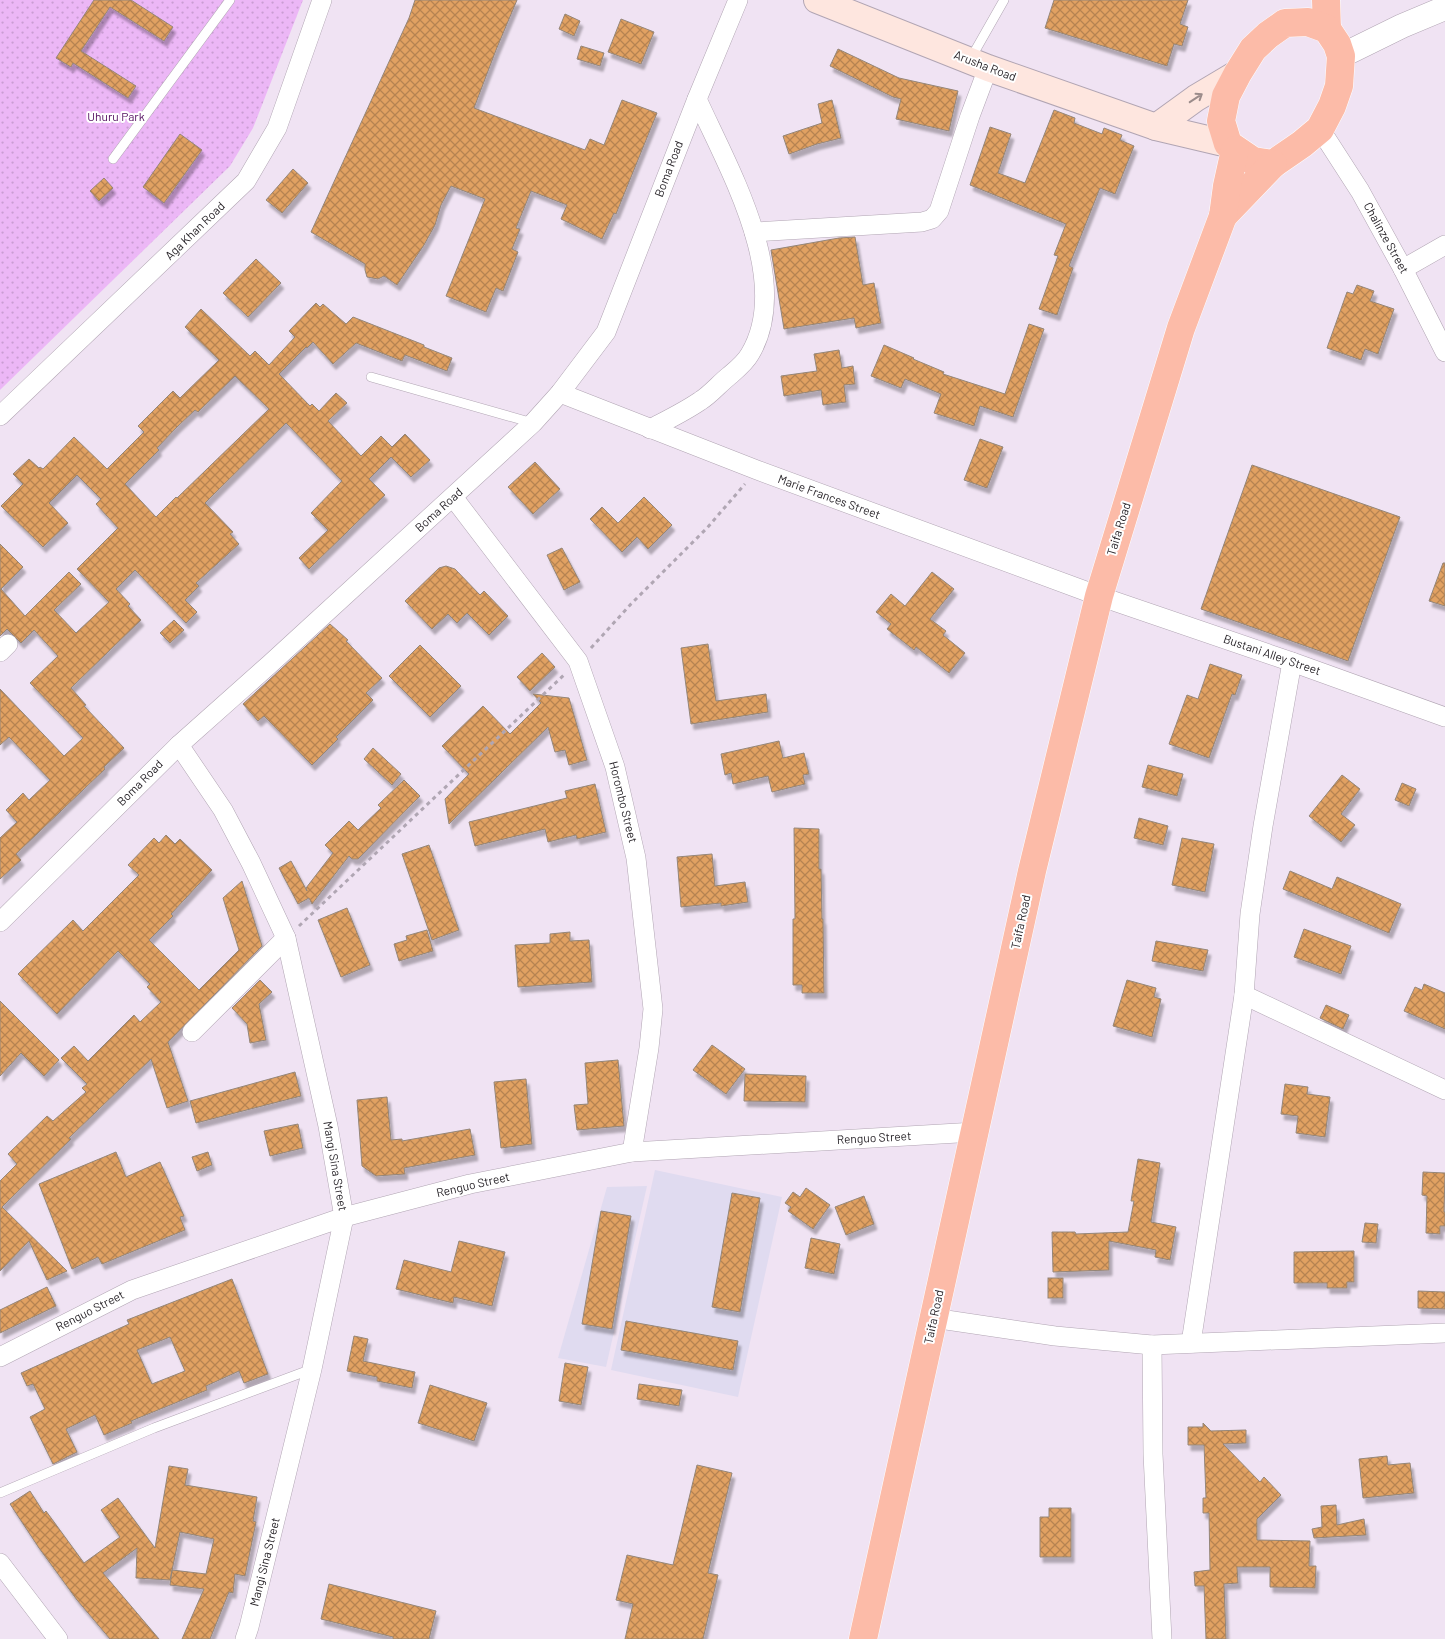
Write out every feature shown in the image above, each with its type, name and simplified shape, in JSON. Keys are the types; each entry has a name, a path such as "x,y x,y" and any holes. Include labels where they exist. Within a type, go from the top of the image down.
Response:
{"highway":[{"path":"1300,0 1285,23 1268,35 1253,50 1226,96 1221,121 1232,147 1253,161 1273,164 1302,144 1320,129 1332,106 1339,86 1341,56 1337,44 1327,29 1326,0"},
{"path":"1285,23 1308,22 1327,29"},
{"name":"Taifa Road","path":"863,1639 1032,871 1099,596 1181,328 1223,216 1232,147"},
{"name":"Taifa Road","path":"1223,216 1273,164"}],"main road":[{"name":"Arusha Road","path":"817,0 978,64 1156,127 1232,147"},
{"path":"1156,127 1196,98 1238,73"}],"street":[{"name":"Aga Khan Road","path":"0,416 246,181 277,128 322,0"},
{"name":"Boma Road","path":"0,922 179,745 453,497 533,423 560,393 606,332 696,99 738,0"},
{"path":"1341,56 1402,26 1445,8"},
{"path":"754,232 922,222 932,219 939,211 970,116 978,64"},
{"path":"650,430 702,400 737,369 749,356 757,340 765,307 760,254 754,232 738,188 696,99"},
{"name":"Chalinze Street","path":"1320,129 1360,191 1403,269 1445,352"},
{"path":"1403,269 1445,245"},
{"name":"Marie Frances Street","path":"560,393 650,430 1099,596"},
{"name":"Horombo Street","path":"453,497 578,661 615,767 636,858 653,1009 650,1048 632,1152"},
{"name":"Bustani Alley Street","path":"1099,596 1445,717"},
{"path":"1191,1343 1244,995 1250,914 1263,826 1292,662"},
{"name":"Mangi Sina Street","path":"179,745 223,810 251,863 286,938 328,1126 344,1217 312,1369 245,1639"},
{"path":"192,1032 286,938"},
{"path":"1244,995 1445,1090"},
{"name":"Renguo Street","path":"0,1357 132,1290 344,1217 470,1184 632,1152 974,1132"},
{"path":"933,1318 1056,1336 1152,1345 1445,1333"},
{"path":"1152,1345 1153,1454 1162,1639"},
{"path":"0,1563 58,1639"}],"lane":[{"path":"113,159 230,0"},
{"path":"978,64 1004,0"},
{"path":"371,376 533,423"},
{"path":"0,1493 154,1428 312,1369"}],"path":[{"path":"286,938 578,661 631,604 707,528 757,470"}],"shaded area":[{"path":"655,1170 782,1197 738,1397 611,1370"},
{"path":"647,1186 606,1367 558,1358 607,1187"}],"green space":[{"name":"Uhuru Park","path":"0,0 303,0 253,128 230,166 0,390"}],"building":[{"path":"94,0 131,0 173,27 164,41 110,7 81,51 136,86 128,98 73,63 71,67 56,58"},
{"path":"415,0 517,0 474,108 585,150 590,139 604,145 622,100 657,113 616,214 614,213 602,239 561,219 567,205 531,191 516,228 520,229 512,249 518,252 503,291 496,288 486,312 446,296 485,199 451,186 441,205 435,225 397,285 384,276 378,279 367,277 365,264 311,232 409,18"},
{"path":"1054,0 1188,0 1180,24 1188,27 1182,46 1174,44 1167,66 1045,28"},
{"path":"565,14 580,21 574,36 559,29"},
{"path":"621,19 654,32 641,64 608,52"},
{"path":"581,46 604,53 600,66 577,59"},
{"path":"838,49 899,78 958,91 949,131 896,119 901,99 893,97 830,66"},
{"path":"832,100 841,138 789,154 783,136 822,123 818,104"},
{"path":"1054,110 1075,118 1074,123 1102,134 1104,128 1122,135 1120,140 1134,146 1115,194 1100,188 1069,266 1073,268 1057,315 1039,309 1058,256 1054,255 1066,224 970,185 990,127 1011,134 998,173 1025,183"},
{"path":"180,134 202,150 164,203 143,187"},
{"path":"293,169 308,183 282,213 266,200"},
{"path":"104,178 113,188 99,201 90,191"},
{"path":"855,237 863,285 874,283 881,323 856,328 854,318 784,329 771,250"},
{"path":"256,259 281,283 248,317 223,293"},
{"path":"1357,285 1374,291 1370,301 1394,309 1378,354 1365,349 1361,360 1327,348 1347,292 1353,294"},
{"path":"316,303 320,307 323,304 346,324 353,317 452,358 447,371 405,355 402,361 356,343 333,364 313,342 279,374 310,406 312,404 319,411 336,393 347,403 328,421 361,456 381,436 392,447 405,434 430,460 411,477 391,457 369,479 385,495 309,569 299,558 328,530 311,513 342,481 286,423 205,503 233,532 230,534 239,544 196,583 199,586 185,600 197,612 186,623 135,570 116,589 141,620 71,688 86,705 84,706 124,748 104,767 105,769 16,854 21,860 0,879 0,838 17,822 6,810 23,793 29,800 50,780 9,737 0,745 0,689 64,756 83,738 30,683 58,656 34,630 21,643 7,629 0,636 0,544 23,567 1,589 25,616 69,572 81,584 54,610 76,633 109,602 77,569 118,528 96,504 101,499 77,475 49,503 68,523 43,547 1,506 23,484 13,474 29,459 39,468 43,469 74,437 107,469 144,432 138,426 173,391 180,398 219,360 185,327 201,309 250,356 255,351 269,365 295,337 289,331","holes":["235,376 269,409 156,517 125,484 159,450 157,448 177,427 195,410 198,412"]},
{"path":"1029,324 1044,329 1013,417 980,406 974,426 934,413 941,394 905,379 901,388 871,376 884,345 944,372 943,374 1005,394"},
{"path":"839,350 842,368 853,366 855,384 844,385 846,402 823,405 821,390 784,396 781,376 817,371 814,354"},
{"path":"980,439 1003,447 987,488 964,480"},
{"path":"535,462 560,489 533,514 508,487"},
{"path":"1252,465 1400,517 1348,661 1201,609"},
{"path":"644,497 672,525 648,549 637,537 622,552 590,519 602,507 618,523"},
{"path":"562,548 580,582 564,590 547,555"},
{"path":"1443,563 1445,563 1445,606 1429,601"},
{"path":"446,566 455,569 480,595 484,591 508,616 489,635 467,613 457,623 448,614 432,629 405,601 439,568"},
{"path":"932,572 954,589 930,619 946,631 943,635 965,653 949,673 916,647 914,650 887,629 891,624 876,612 891,594 905,606"},
{"path":"174,620 184,630 170,643 160,633"},
{"path":"330,624 348,640 346,641 382,678 366,693 373,700 336,737 338,739 312,765 264,716 258,721 243,704"},
{"path":"708,644 716,701 766,694 768,712 691,724 681,648"},
{"path":"420,645 461,686 430,717 389,676"},
{"path":"542,653 555,667 530,691 517,677"},
{"path":"1210,664 1242,675 1235,695 1232,694 1209,758 1169,744 1187,695 1198,699"},
{"path":"533,694 569,698 587,760 569,765 565,750 555,752 548,727 449,824 445,799 469,774 442,746 483,706 510,734 541,703"},
{"path":"779,741 783,758 804,753 809,774 803,775 805,784 772,792 768,776 733,784 731,773 725,775 721,754"},
{"path":"373,748 401,774 392,785 364,759"},
{"path":"1148,765 1183,774 1177,796 1142,787"},
{"path":"1342,775 1360,789 1341,814 1355,825 1341,842 1309,816"},
{"path":"404,780 420,796 358,859 352,859 349,856 312,904 309,898 298,904 279,868 291,861 307,891 306,888 333,853 325,845 349,821 358,830 381,808 378,805"},
{"path":"1402,783 1416,789 1409,806 1395,800"},
{"path":"595,784 606,832 577,839 576,835 548,842 545,829 475,846 469,822 567,798 565,791"},
{"path":"1139,818 1168,826 1163,845 1134,838"},
{"path":"794,828 819,829 824,993 802,993 802,985 793,985 793,919 795,919"},
{"path":"166,835 175,844 180,839 212,870 171,914 173,916 149,940 199,990 239,950 223,898 242,881 262,946 168,1042 188,1101 167,1108 151,1059 69,1138 71,1139 2,1207 67,1271 47,1280 29,1241 0,1271 0,1181 17,1164 8,1154 47,1116 53,1121 86,1092 82,1088 87,1084 61,1058 74,1046 88,1061 134,1015 140,1022 161,1002 147,987 150,984 118,951 57,1014 18,974 73,920 83,931 139,875 128,865 154,838 159,843"},
{"path":"1182,838 1214,844 1205,892 1172,885"},
{"path":"429,845 459,930 432,940 402,854"},
{"path":"712,854 715,886 745,882 748,902 721,906 721,903 681,907 677,857"},
{"path":"1290,871 1332,889 1337,877 1401,904 1389,933 1283,889"},
{"path":"347,908 370,965 341,977 318,920"},
{"path":"1304,929 1351,946 1341,974 1294,957"},
{"path":"427,930 433,951 399,961 394,944 407,940 406,936"},
{"path":"570,932 570,941 589,940 592,982 518,987 515,945 550,943 550,934"},
{"path":"1156,941 1208,950 1203,971 1152,961"},
{"path":"260,980 272,992 259,1004 266,1040 250,1043 247,1024 232,1008"},
{"path":"1127,980 1156,988 1154,997 1161,999 1152,1037 1113,1026"},
{"path":"1424,984 1445,993 1445,1029 1404,1011 1415,987 1422,990"},
{"path":"0,1001 59,1060 44,1076 21,1053 0,1076"},
{"path":"1326,1005 1349,1015 1343,1029 1320,1018"},
{"path":"712,1045 745,1069 726,1094 693,1070"},
{"path":"618,1060 624,1126 577,1130 574,1105 588,1104 585,1063"},
{"path":"295,1072 301,1096 196,1123 190,1101"},
{"path":"745,1074 806,1076 805,1102 744,1101"},
{"path":"526,1079 532,1144 501,1148 494,1082"},
{"path":"1285,1084 1308,1087 1307,1094 1330,1097 1325,1137 1296,1133 1298,1116 1281,1114"},
{"path":"387,1097 391,1140 402,1139 402,1141 470,1129 475,1155 404,1168 405,1174 376,1176 362,1166 357,1100"},
{"path":"298,1124 303,1148 270,1156 264,1131"},
{"path":"116,1152 126,1177 160,1162 184,1216 180,1217 185,1230 102,1264 98,1257 72,1269 39,1184"},
{"path":"208,1152 212,1165 197,1171 192,1157"},
{"path":"1138,1159 1160,1163 1151,1222 1176,1227 1170,1260 1155,1257 1156,1250 1109,1241 1109,1270 1053,1272 1052,1232 1075,1232 1076,1234 1128,1232 1134,1201 1131,1201"},
{"path":"1423,1172 1445,1173 1445,1226 1440,1226 1440,1234 1426,1233 1427,1196 1422,1195"},
{"path":"806,1188 830,1205 813,1229 788,1211 791,1207 785,1203 793,1192 800,1197"},
{"path":"732,1193 760,1198 740,1312 712,1307"},
{"path":"864,1196 874,1224 846,1235 835,1207"},
{"path":"601,1211 631,1216 612,1329 582,1324"},
{"path":"1365,1223 1378,1224 1376,1243 1362,1242"},
{"path":"811,1238 840,1244 834,1274 805,1268"},
{"path":"459,1241 505,1252 492,1306 454,1297 453,1303 396,1289 404,1260 451,1272"},
{"path":"1354,1251 1354,1282 1347,1282 1347,1288 1327,1288 1327,1283 1294,1283 1294,1252"},
{"path":"1048,1278 1063,1278 1063,1298 1048,1298"},
{"path":"232,1279 268,1374 244,1383 239,1371 206,1386 207,1390 131,1421 132,1423 104,1435 95,1415 66,1429 77,1452 53,1464 30,1417 45,1409 33,1384 27,1386 21,1373 129,1324 127,1320","holes":["170,1337 185,1371 152,1384 137,1350"]},
{"path":"47,1287 56,1306 0,1333 0,1310"},
{"path":"1418,1291 1445,1292 1445,1309 1418,1308"},
{"path":"626,1321 738,1341 733,1370 621,1350"},
{"path":"354,1336 368,1339 363,1361 415,1372 412,1388 377,1381 377,1377 347,1371"},
{"path":"565,1363 588,1367 581,1405 559,1401"},
{"path":"639,1384 682,1390 679,1406 637,1399"},
{"path":"430,1385 487,1403 474,1441 418,1423"},
{"path":"1203,1423 1211,1431 1246,1430 1246,1443 1223,1444 1260,1482 1264,1477 1281,1495 1257,1519 1257,1540 1310,1541 1309,1566 1316,1566 1315,1588 1270,1587 1270,1567 1237,1567 1238,1583 1224,1584 1226,1639 1206,1639 1204,1586 1195,1586 1194,1572 1210,1570 1209,1513 1203,1513 1203,1498 1206,1498 1204,1445 1188,1445 1188,1427 1203,1427"},
{"path":"1387,1456 1388,1465 1410,1463 1414,1493 1363,1498 1359,1459"},
{"path":"697,1465 732,1473 708,1573 718,1575 703,1639 625,1639 633,1604 616,1600 627,1555 673,1565"},
{"path":"169,1466 188,1469 185,1485 257,1497 253,1521 256,1522 245,1576 235,1574 233,1593 229,1592 210,1639 182,1639 204,1589 170,1585 172,1571 170,1580 136,1578 137,1548 103,1573 159,1639 110,1639 77,1600 10,1504 30,1491 44,1513 46,1511 84,1563 120,1537 101,1510 118,1498 155,1548","holes":["180,1532 214,1539 206,1574 172,1570"]},
{"path":"1336,1505 1337,1525 1364,1519 1366,1535 1314,1538 1312,1529 1322,1527 1321,1506"},
{"path":"1049,1508 1071,1508 1071,1557 1040,1557 1040,1517 1049,1517"},
{"path":"329,1584 436,1611 429,1639 393,1639 393,1637 321,1619"}]}
